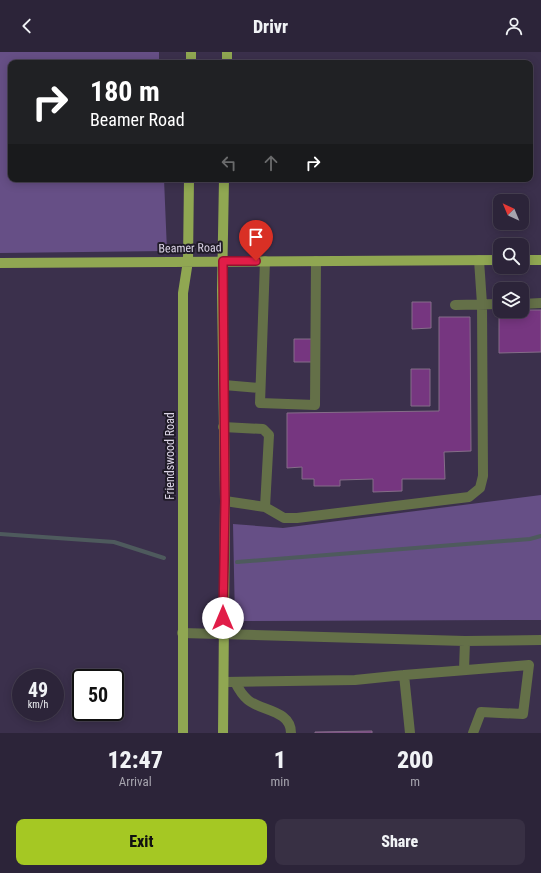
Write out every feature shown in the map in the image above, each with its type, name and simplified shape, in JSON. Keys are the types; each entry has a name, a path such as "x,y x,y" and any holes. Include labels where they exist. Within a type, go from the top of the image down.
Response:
{"main road":[{"name":"Friendswood Road","path":"183,733 183,293 188,261 189,182"},
{"path":"223,733 225,501 223,427 224,182"},
{"name":"Beamer Road","path":"0,263 493,260"},
{"path":"529,260 541,260"}],"street":[{"path":"225,501 265,507 284,518 297,518 469,497 480,488 483,476 482,304 479,260"},
{"path":"264,261 260,403 316,405 316,261"},
{"path":"529,304 541,303"},
{"path":"455,305 493,304"},
{"path":"224,385 260,388"},
{"path":"223,427 263,429 269,435 265,507"},
{"path":"182,634 465,641 541,640"},
{"path":"464,670 465,641"},
{"path":"224,682 355,680 464,670 529,666 523,714 481,712 473,733"},
{"path":"404,675 410,733"},
{"path":"235,682 248,700 276,712 287,721 291,733"}],"shaded area":[{"path":"0,52 159,52 159,60 8,60 8,182 164,182 167,251 0,253"},
{"path":"541,495 541,620 235,621 233,524 283,528"}],"building":[{"path":"412,302 431,302 431,328 412,329"},
{"path":"529,310 541,310 541,352 499,353 499,318 529,318"},
{"path":"439,317 470,317 471,451 444,452 445,479 402,479 402,491 373,492 373,479 340,480 340,486 314,486 314,479 302,479 302,467 287,468 287,413 439,411"},
{"path":"294,339 312,339 312,362 294,362"},
{"path":"411,369 430,369 430,406 411,406"},
{"path":"372,731 372,733 315,733 315,732"}],"waterway":[{"path":"0,534 114,542 164,558"},
{"path":"237,562 530,539 541,536"}],"route":[{"path":"223,618 225,501 223,427 223,261 256,261"}]}
